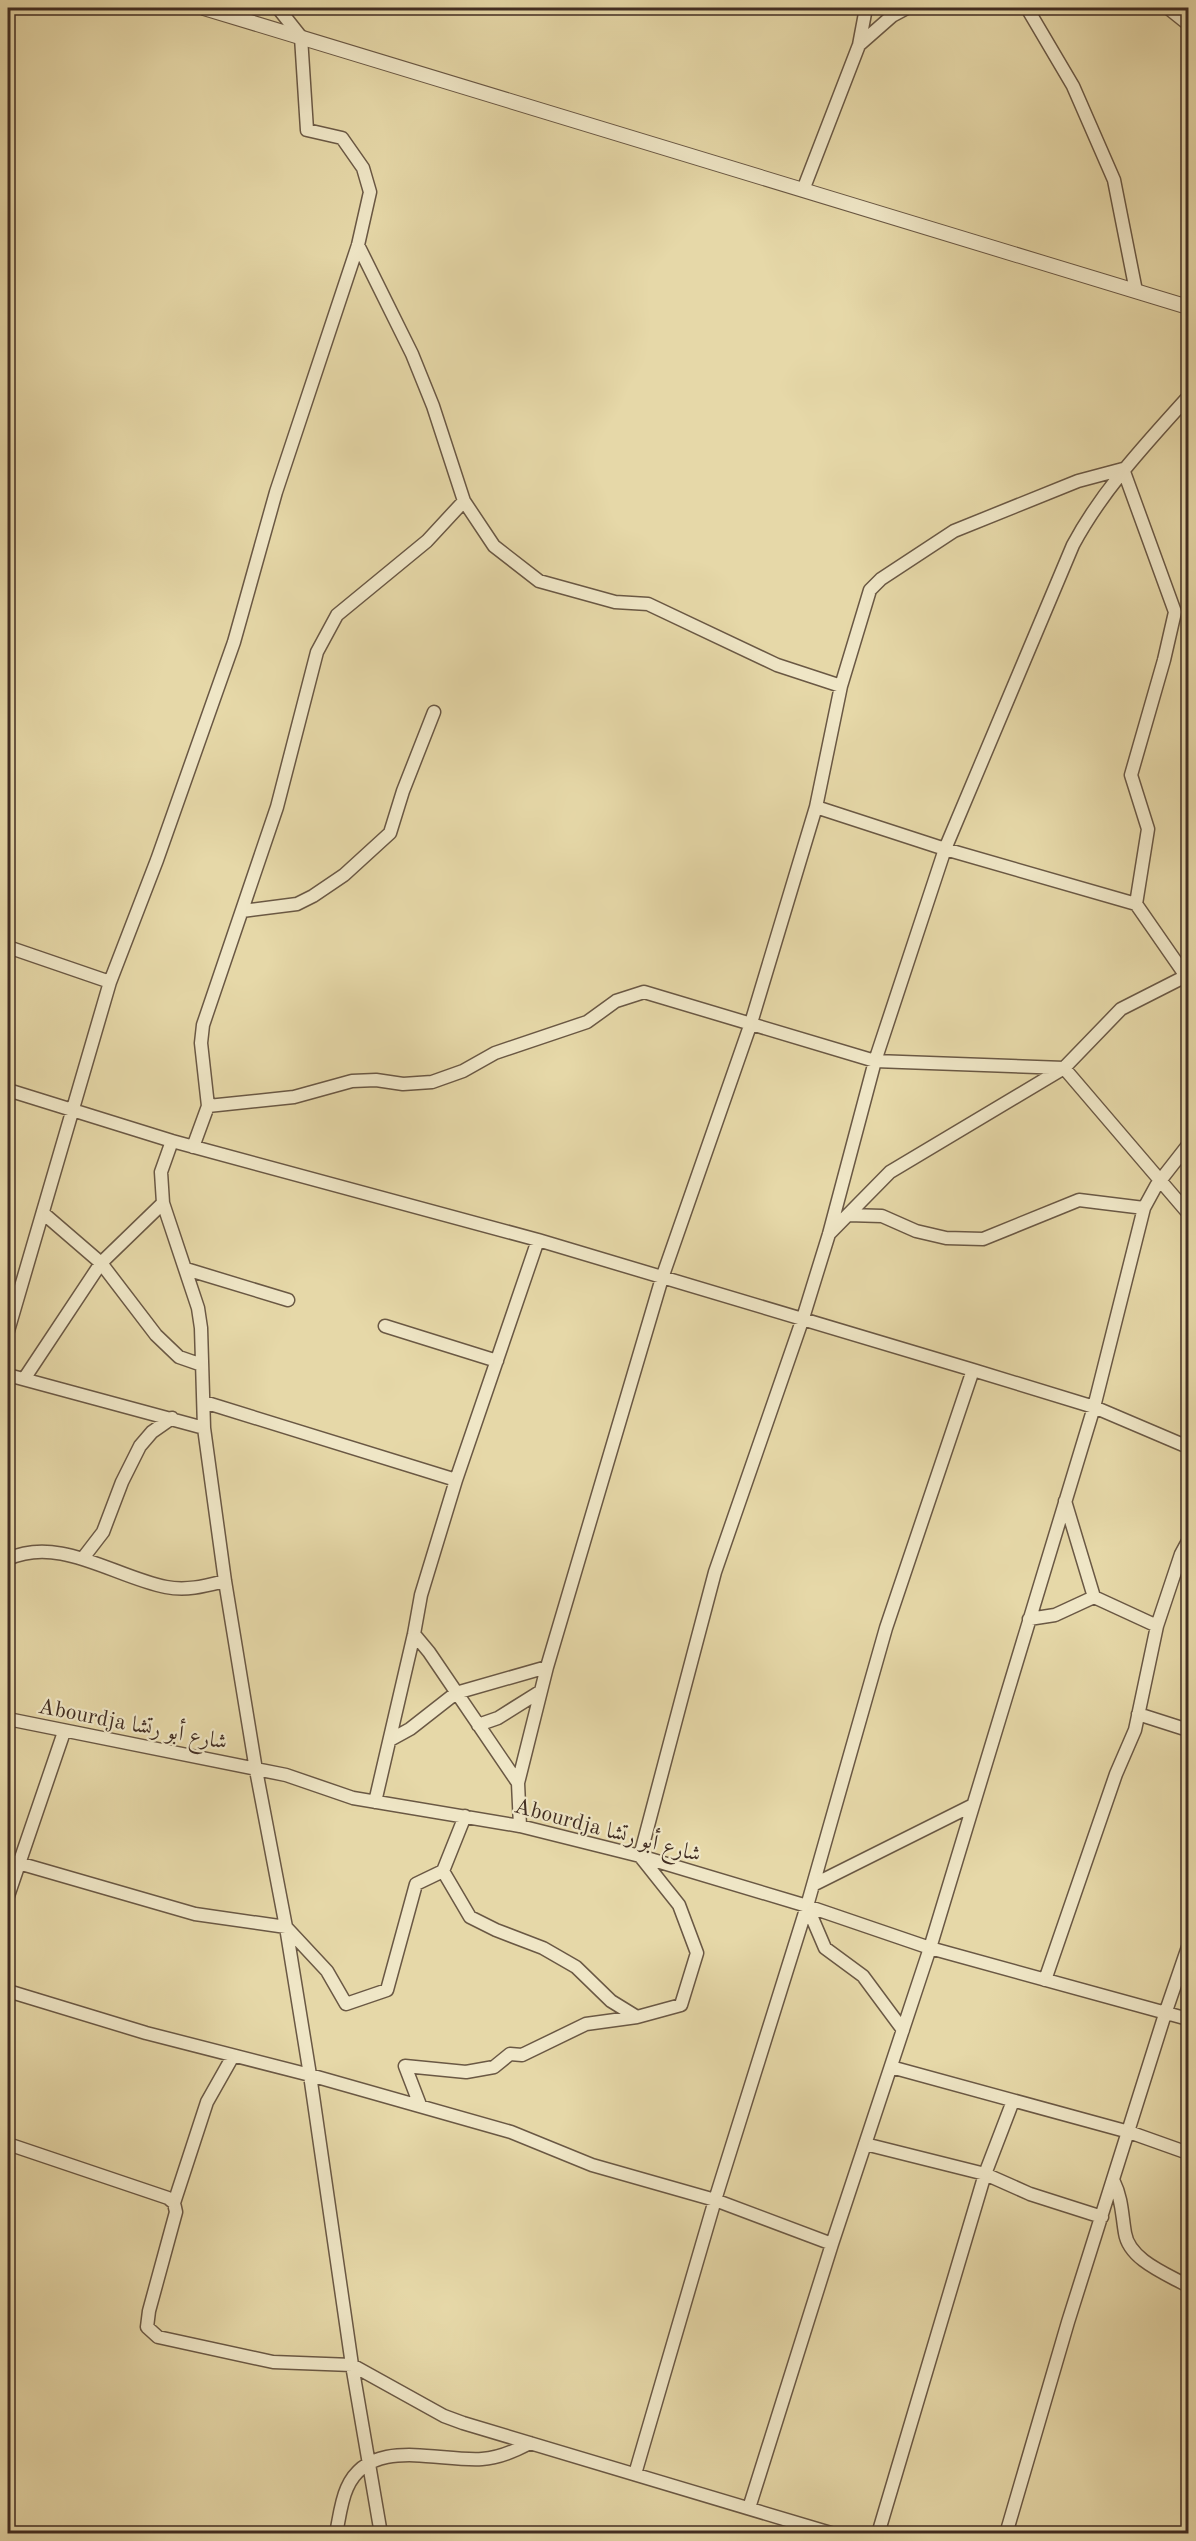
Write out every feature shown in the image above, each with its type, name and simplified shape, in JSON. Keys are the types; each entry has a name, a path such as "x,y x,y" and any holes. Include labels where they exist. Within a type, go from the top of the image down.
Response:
{"street":[{"path":"204,8 1188,307"},
{"path":"8,1331 110,982 157,860 234,642 276,492 358,245 370,192 363,168 342,138 307,130 301,37 278,8"},
{"path":"803,190 859,45 866,8"},
{"path":"859,45 892,16 907,8"},
{"path":"1027,8 1073,86 1114,180 1136,291"},
{"path":"1168,8 1188,24"},
{"path":"358,245 412,354 433,406 464,501 494,546 539,581 615,602 648,604 777,665 841,686"},
{"path":"420,2105 405,2066 466,2072 494,2067 510,2054 522,2055 586,2024 637,2017 681,2005 697,1953 679,1905 640,1856 716,1572 803,1318 829,1234 875,1061 945,849 1073,545 1085,522 1123,469 1188,397"},
{"path":"520,1826 518,1783 547,1667 662,1278 751,1023 816,807 841,686 870,590 881,579 954,531 1077,481 1123,469"},
{"path":"1123,469 1175,612 1164,660 1131,775 1148,829 1136,903"},
{"path":"193,1147 208,1106 201,1043 203,1024 277,807 317,652 337,615 427,541 464,501"},
{"path":"242,911 297,904 313,896 344,875 390,833 403,791 434,712"},
{"path":"816,807 945,849 1136,903 1188,975 1121,1009 1064,1068 890,1172 829,1234"},
{"path":"8,947 110,982"},
{"path":"208,1106 294,1097 352,1082 376,1080 402,1083 432,1082 463,1071 495,1053 587,1022 616,1001 644,992 875,1061 1064,1068 1188,1213"},
{"path":"8,1090 172,1141 538,1240 803,1318 1094,1407 1188,1448"},
{"path":"172,1141 161,1172 163,1203 198,1308 204,1428 225,1581 256,1770 286,1927 352,2365 381,2534"},
{"path":"749,2508 832,2244 930,1948 1094,1407 1144,1208 1160,1180 1188,1145"},
{"path":"848,1215 882,1216 916,1231 946,1238 983,1239 1079,1200 1144,1208"},
{"path":"24,1379 101,1263 163,1203"},
{"path":"43,1213 101,1263 156,1335 179,1357 202,1365"},
{"path":"375,1802 421,1595 456,1480 538,1240"},
{"path":"186,1269 288,1300"},
{"path":"385,1326 497,1361"},
{"path":"635,2474 715,2199 807,1906 886,1628 973,1370"},
{"path":"8,1375 204,1428"},
{"path":"204,1402 456,1480"},
{"path":"83,1558 103,1532 122,1482 140,1446 152,1432 172,1418"},
{"path":"1065,1501 1094,1597 1157,1626"},
{"path":"1045,1980 1116,1774 1135,1730 1157,1626 1181,1554 1188,1541"},
{"path":"8,1559 21,1553 45,1552 83,1558 135,1578 168,1587 196,1589 225,1581"},
{"path":"1029,1619 1055,1615 1094,1597"},
{"path":"414,1634 518,1783"},
{"path":"390,1740 410,1729 456,1693 547,1667"},
{"path":"478,1725 498,1718 541,1690"},
{"path":"1138,1714 1188,1730"},
{"name":"Abourdja شارع أبو رتشا","path":"8,1719 286,1775 352,1798 520,1826 640,1856 807,1906 930,1948 1166,2011 1188,2019"},
{"path":"8,1896 13,1863 64,1732"},
{"path":"813,1885 973,1805"},
{"path":"13,1863 195,1914 286,1927 327,1971 345,2004 387,1990 416,1884 443,1872 465,1816"},
{"path":"443,1872 470,1917 496,1930 543,1948 576,1967 611,2001 637,2017"},
{"path":"807,1906 825,1948 863,1976 903,2030"},
{"path":"1006,2534 1068,2322 1188,1947"},
{"path":"8,1991 146,2033 310,2075 511,2132 592,2165 715,2199 832,2244"},
{"path":"174,2204 207,2102 233,2056"},
{"path":"891,2067 1129,2132 1188,2153"},
{"path":"878,2534 986,2174 1013,2101"},
{"path":"8,2144 168,2198 174,2204 176,2212 149,2311 147,2327 158,2337 273,2362 352,2365 444,2416 834,2534"},
{"path":"865,2144 986,2174 1030,2194 1102,2217"},
{"path":"1114,2182 1120,2196 1125,2236 1133,2251 1188,2286"},
{"path":"336,2534 346,2489 357,2471 369,2464 399,2454 482,2459 501,2456 530,2443"}]}
